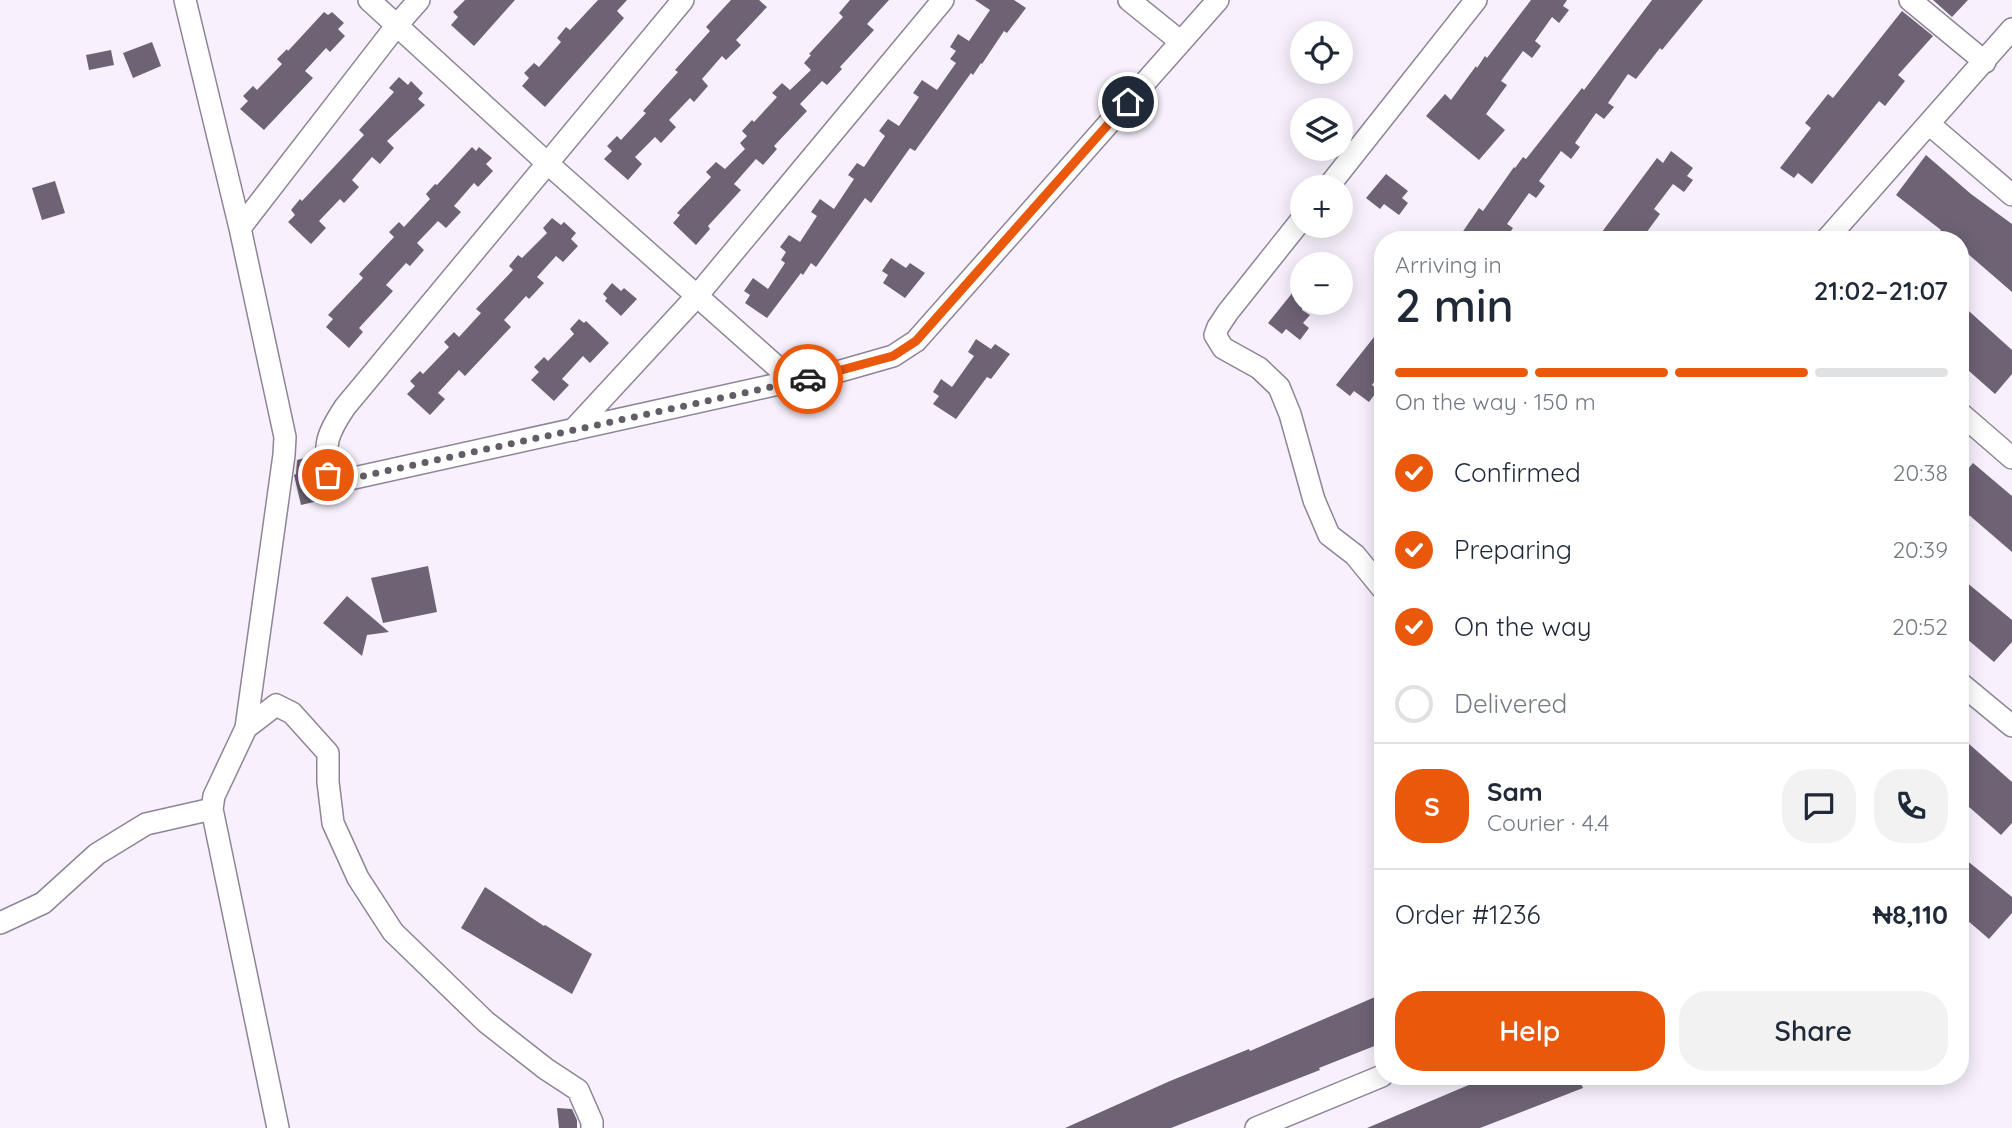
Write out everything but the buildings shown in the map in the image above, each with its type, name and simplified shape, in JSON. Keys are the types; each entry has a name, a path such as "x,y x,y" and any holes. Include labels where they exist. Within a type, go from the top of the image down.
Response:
{"street":[{"path":"185,0 240,228 285,437 246,728 214,796 212,809 278,1128"},
{"path":"369,0 696,297 785,374 801,379"},
{"path":"240,228 419,0"},
{"path":"683,0 345,407 333,425 325,448 328,475 337,481 345,480 801,379 816,378 893,356 916,341 1218,0"},
{"path":"573,430 696,297 943,0"},
{"path":"1129,0 1181,42"},
{"path":"1337,175 1476,0"},
{"path":"1909,0 1985,62"},
{"path":"1834,231 2012,29"},
{"path":"1929,124 2012,195"},
{"path":"1290,234 1228,312 1217,327 1215,335 1223,348 1259,368 1279,387 1290,414 1314,500 1329,535 1355,555 1374,578"},
{"path":"1969,421 2012,458"},
{"path":"1969,690 2012,726"},
{"path":"246,728 276,705 292,713 328,753 333,823 358,878 393,932 486,1023 578,1090 592,1128"},
{"path":"0,923 43,904 97,853 146,824 212,809"},
{"path":"1256,1128 1374,1079"}],"way so far":[{"path":"328,475 337,481 345,480 808,379"}],"route":[{"path":"808,379 893,356 916,341 1128,102"}]}
